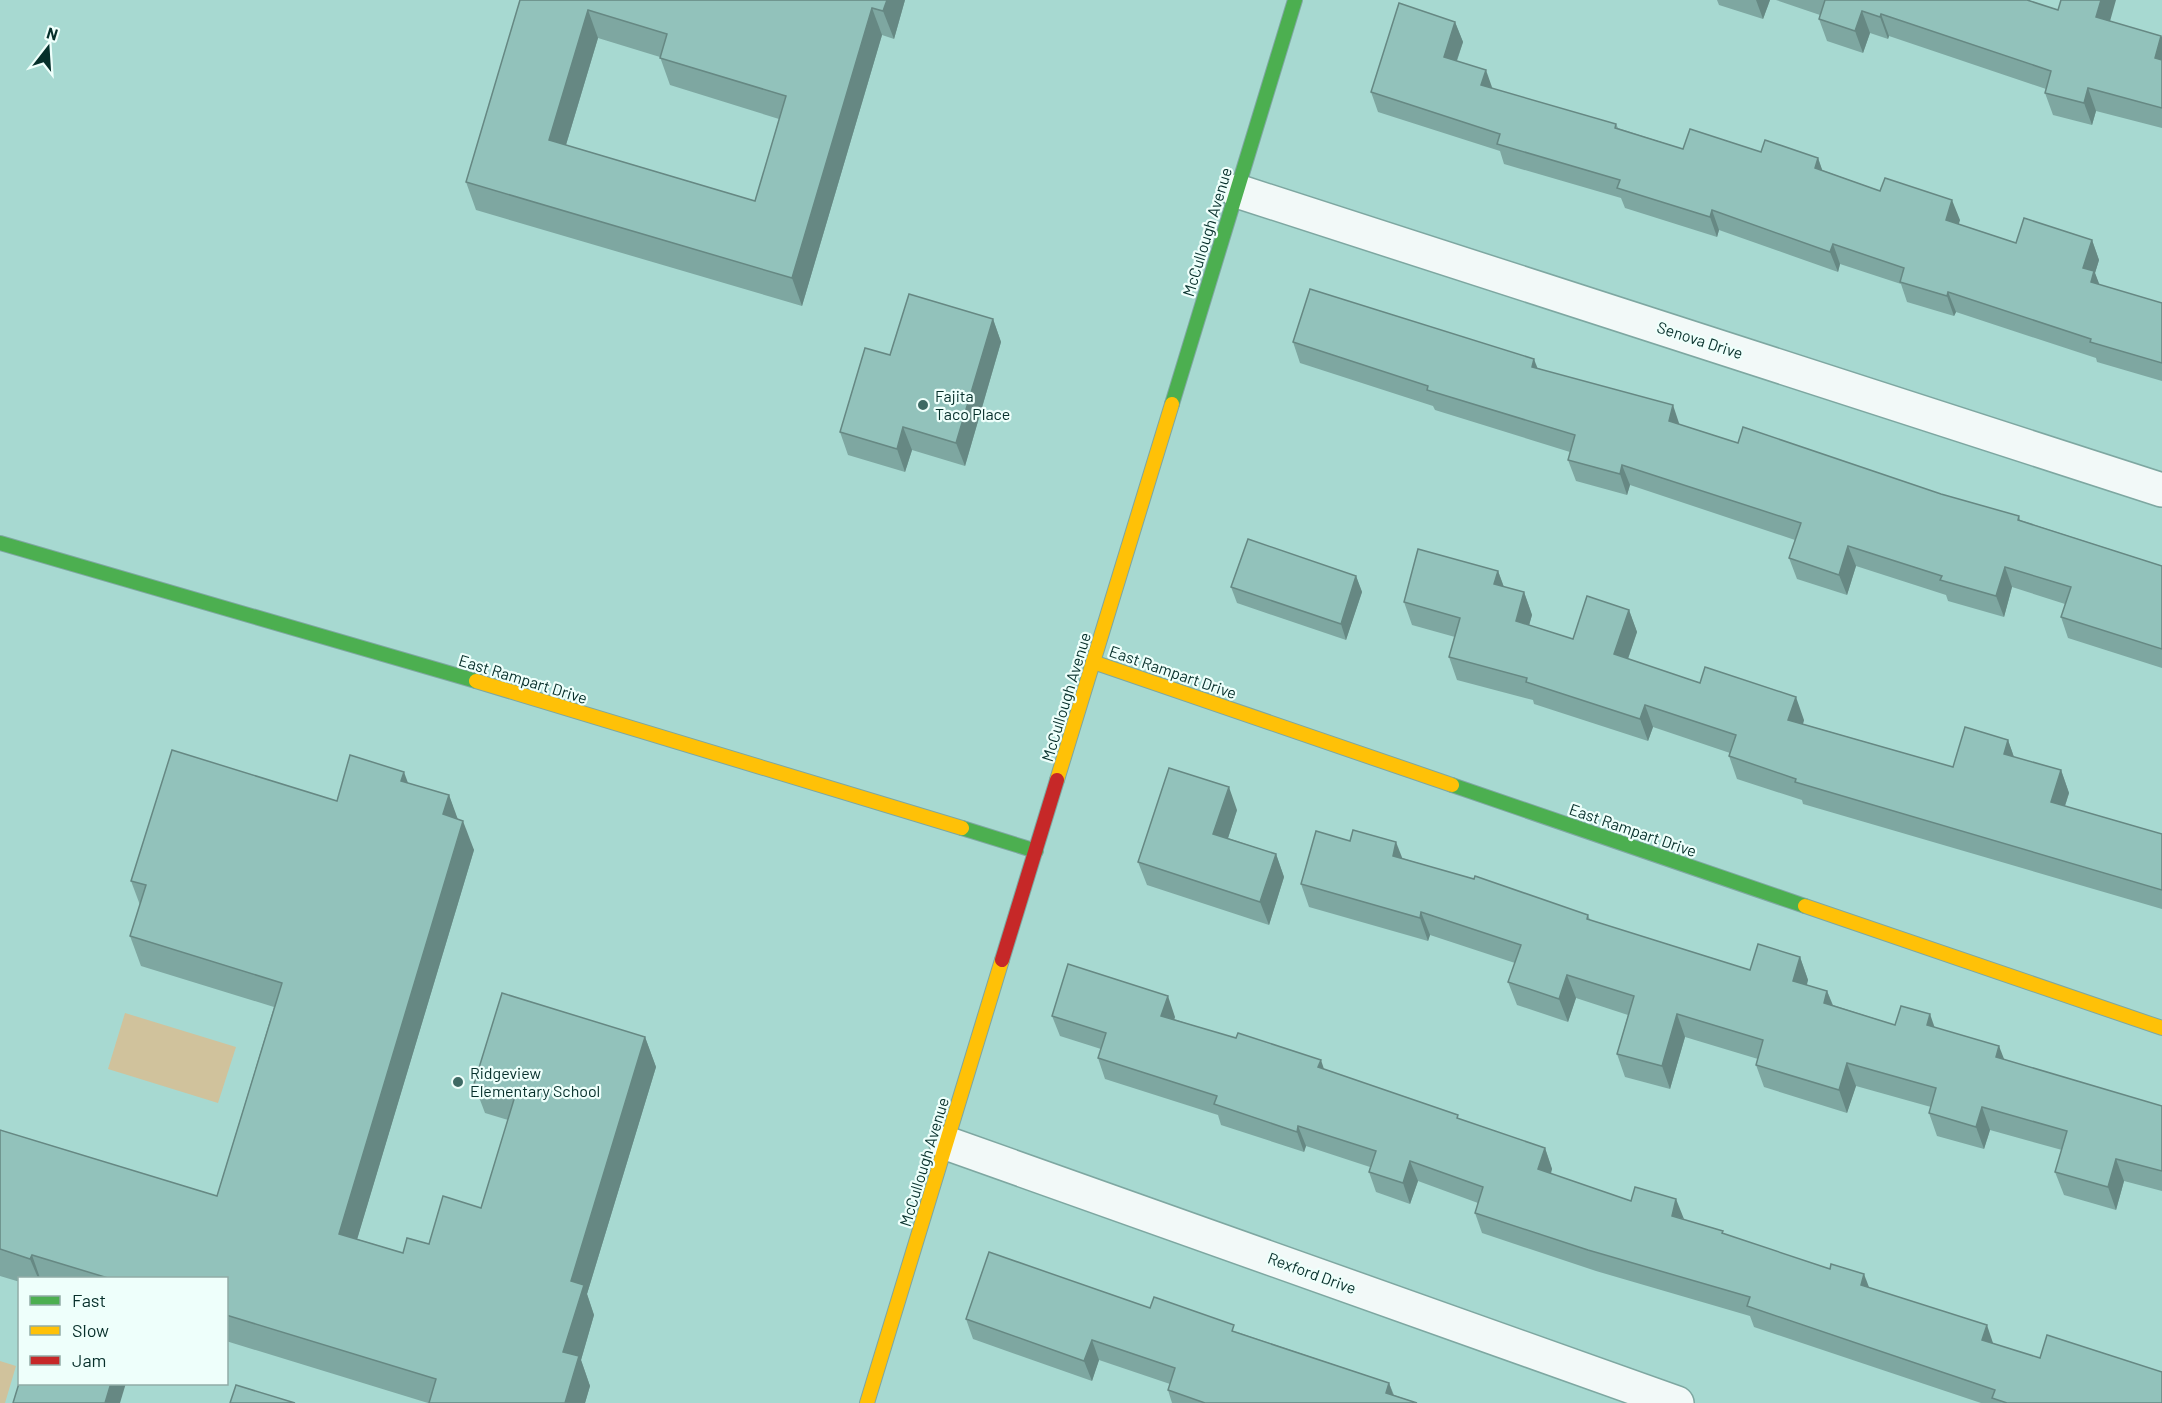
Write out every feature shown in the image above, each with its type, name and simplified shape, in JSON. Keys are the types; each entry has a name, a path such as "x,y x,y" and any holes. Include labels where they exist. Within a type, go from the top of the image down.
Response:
{"street":[{"name":"McCullough Avenue","path":"867,1403 1295,0"},
{"name":"Senova Drive","path":"1237,191 2162,490"},
{"name":"East Rampart Drive","path":"0,543 482,683 1036,851"},
{"name":"East Rampart Drive","path":"1093,662 2162,1028"},
{"name":"Rexford Drive","path":"946,1143 1677,1403"}],"shaded area":[{"path":"125,1013 236,1047 218,1103 108,1069"},
{"path":"0,1361 16,1366 5,1403 0,1403"}],"building":[{"path":"520,0 887,0 883,11 872,8 792,278 466,182","holes":["588,10 667,34 660,58 786,96 755,201 549,140"]},
{"path":"1825,0 2027,0 2058,10 2061,0 2101,0 2096,17 2161,36 2155,58 2162,60 2162,108 2088,88 2084,103 2045,93 2051,71 1881,14 1880,17 1862,11 1855,31 1819,19"},
{"path":"1399,3 1455,22 1444,57 1486,70 1481,85 1616,124 1615,128 1683,149 1690,129 1761,152 1765,140 1818,158 1815,168 1880,191 1885,178 1952,200 1946,220 2016,243 2024,218 2092,240 2083,268 2094,271 2091,282 2162,303 2162,363 2090,342 2091,339 1948,292 1947,296 1900,282 1904,268 1833,244 1830,252 1712,210 1710,217 1617,188 1620,180 1497,144 1500,134 1371,92"},
{"path":"1310,289 1534,359 1532,367 1673,405 1669,421 1738,443 1743,427 1941,494 2019,516 2018,520 2162,566 2162,649 2061,617 2071,587 2005,567 1996,596 1940,580 1942,576 1848,546 1839,575 1789,558 1801,523 1622,465 1620,474 1568,460 1575,435 1427,390 1428,386 1293,342"},
{"name":"Fajita Taco Place","path":"909,294 993,319 956,443 903,427 897,449 840,432 865,348 890,355"},
{"path":"1248,539 1356,576 1341,624 1231,587"},
{"path":"1418,549 1498,571 1494,584 1524,592 1516,621 1573,639 1587,596 1629,610 1614,654 1700,683 1705,667 1796,697 1788,720 1953,767 1965,727 2008,740 2004,754 2061,770 2051,802 2162,834 2162,890 1795,782 1796,779 1729,756 1736,735 1645,705 1640,719 1526,682 1527,678 1449,657 1460,618 1404,602"},
{"path":"172,750 337,801 350,755 404,772 401,781 449,795 443,814 463,821 339,1234 403,1253 407,1238 429,1244 443,1196 481,1208 515,1096 474,1084 502,993 645,1037 571,1281 584,1285 563,1352 579,1356 565,1403 429,1403 436,1379 228,1316 228,1277 105,1277 32,1255 30,1259 0,1249 0,1130 217,1196 282,983 130,936 146,885 131,881"},
{"path":"1169,768 1229,787 1213,834 1276,854 1260,902 1138,862"},
{"path":"1353,830 1396,842 1393,856 1474,879 1475,876 1588,915 1587,919 1750,970 1758,944 1800,957 1793,981 1827,991 1824,1003 1895,1025 1901,1006 1930,1014 1927,1025 1999,1046 1996,1057 2162,1106 2162,1171 2116,1159 2108,1187 2055,1172 2067,1131 1982,1107 1976,1127 1929,1113 1936,1088 1847,1063 1839,1090 1756,1065 1763,1040 1677,1014 1662,1066 1617,1054 1634,996 1567,975 1559,999 1508,982 1521,945 1421,912 1420,918 1301,884 1316,831 1350,841"},
{"path":"1068,964 1168,996 1161,1016 1236,1038 1238,1033 1321,1060 1318,1067 1458,1115 1457,1118 1545,1148 1538,1169 1631,1201 1635,1187 1676,1199 1672,1216 1723,1231 1722,1233 1830,1269 1831,1264 1864,1274 1861,1285 1987,1325 1982,1340 2040,1358 2047,1335 2162,1372 2162,1403 2007,1403 1992,1398 1995,1390 1747,1306 1750,1297 1588,1250 1475,1213 1483,1187 1410,1161 1403,1183 1369,1172 1376,1151 1298,1126 1297,1132 1214,1104 1217,1096 1098,1058 1106,1033 1052,1016"},
{"path":"989,1252 1150,1308 1154,1297 1234,1325 1232,1331 1389,1383 1386,1393 1417,1403 1205,1403 1168,1390 1175,1368 1092,1340 1084,1361 966,1319"},
{"path":"18,1385 110,1385 105,1403 13,1403"},
{"path":"236,1385 295,1403 230,1403"}],"traffic: fast":[{"path":"1172,404 1295,0"},
{"path":"0,543 476,681"},
{"path":"1452,785 1805,906"},
{"path":"962,828 1036,851"}],"traffic: slow":[{"path":"1057,780 1172,404"},
{"path":"1093,662 1452,785"},
{"path":"476,681 962,828"},
{"path":"1805,906 2162,1028"},
{"path":"867,1403 1002,960"}],"traffic: jam":[{"path":"1002,960 1057,780"}],"place":[{"name":"Fajita Taco Place","path":"923,405"},
{"name":"Ridgeview Elementary School","path":"458,1082"}]}
